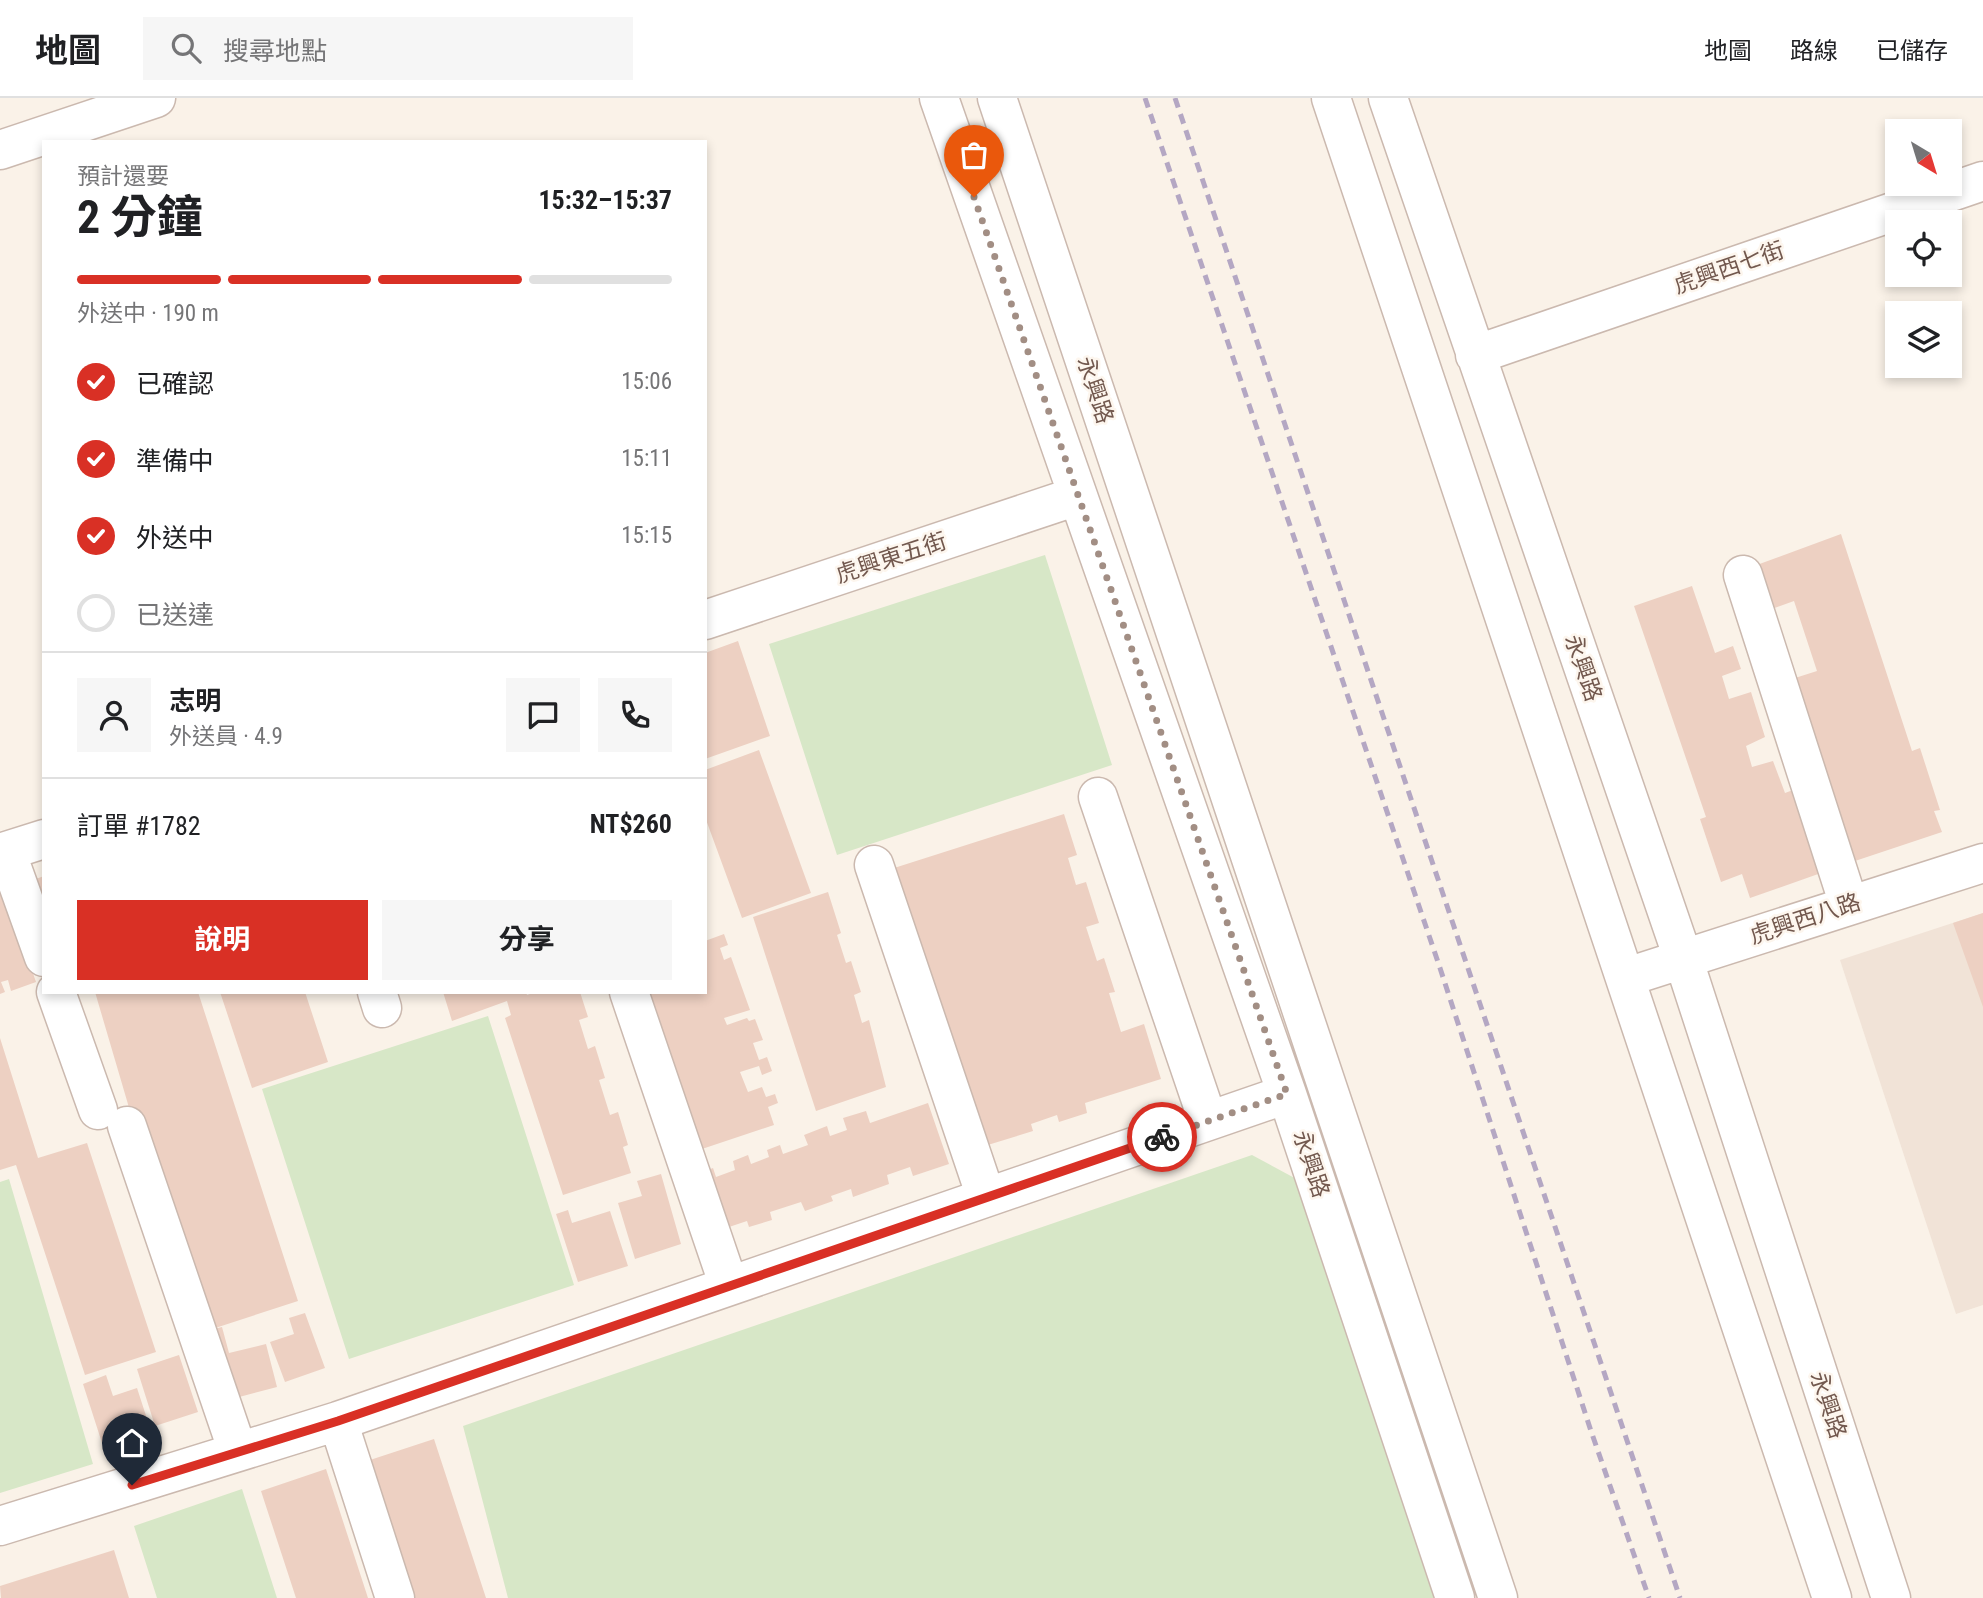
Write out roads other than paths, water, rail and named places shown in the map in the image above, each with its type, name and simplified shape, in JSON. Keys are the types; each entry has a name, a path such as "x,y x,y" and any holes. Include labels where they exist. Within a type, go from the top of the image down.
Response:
{"street":[{"path":"0,150 156,98"},
{"name":"永興路","path":"939,98 1287,1094 1455,1598"},
{"name":"永興路","path":"997,98 1498,1598"},
{"path":"1331,98 1627,977 1832,1598"},
{"name":"永興路","path":"1388,98 1683,958 1891,1598"},
{"name":"虎興西七街","path":"1475,355 1983,181"},
{"name":"虎興東五街","path":"707,619 1077,496"},
{"path":"1744,575 1849,905"},
{"path":"1098,797 1208,1121"},
{"path":"42,840 3,852 42,952"},
{"name":"虎興西八路","path":"1627,977 1983,863"},
{"path":"874,865 986,1197"},
{"path":"57,994 113,1118 238,1452"},
{"path":"630,994 729,1286"},
{"path":"0,1526 338,1421 1287,1094"},
{"path":"338,1421 394,1598"}],"railway":[{"path":"1145,98 1440,968 1591,1431 1649,1598"},
{"path":"1175,98 1680,1598"}]}
